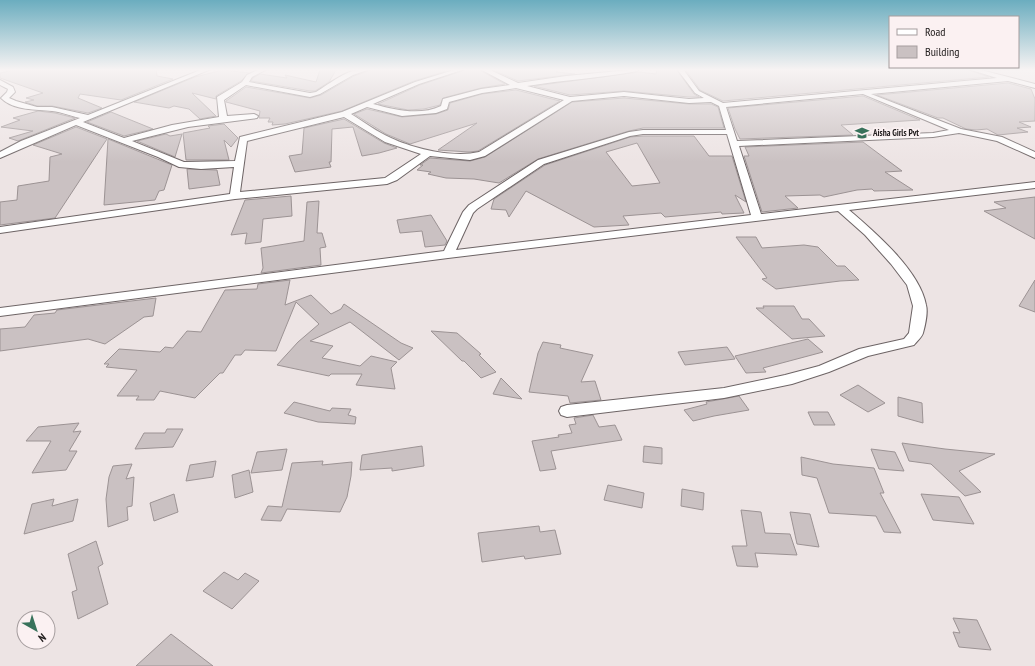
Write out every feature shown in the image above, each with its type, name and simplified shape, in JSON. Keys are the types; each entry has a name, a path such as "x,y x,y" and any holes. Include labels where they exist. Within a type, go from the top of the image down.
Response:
{"street":[{"path":"8,100 13,103 37,109 52,109 88,117"},
{"path":"0,155 24,143 130,100"},
{"path":"220,100 223,117"},
{"path":"235,196 243,139 345,114 378,100"},
{"path":"367,105 402,114 436,111 444,107 446,101 449,100"},
{"path":"345,114 388,140 428,152 463,156 482,154 568,100"},
{"path":"680,100 711,100"},
{"path":"713,100 722,105 780,100"},
{"path":"882,100 959,131 999,139 1035,155"},
{"path":"722,105 757,218"},
{"path":"125,140 223,117 254,116"},
{"path":"76,122 125,140 182,165 201,166 239,164"},
{"path":"733,144 933,135 959,131"},
{"path":"448,254 468,212 473,207 532,167 549,158 636,133 730,132"},
{"path":"0,144 24,143"},
{"path":"0,230 235,196 387,181 394,178 428,152"},
{"path":"0,312 448,254 1035,185"},
{"path":"566,411 724,393 787,380 824,369 864,352 909,342 916,333 920,306 913,285 879,244 841,208"}],"building":[{"path":"34,100 83,100 102,108 88,113 52,106 37,106 25,102"},
{"path":"139,100 199,100 216,116 200,119 189,109 174,106 169,108 134,102"},
{"path":"368,100 342,111 285,124 272,125 273,122 268,122 270,118 259,118 260,111 226,101"},
{"path":"387,100 442,100 440,105 424,109 408,110 378,104"},
{"path":"460,100 560,101 478,151 469,152 438,150 477,123 410,144 386,134 354,114 367,109 402,117 436,114 448,110 450,103"},
{"path":"597,100 647,100 689,104 711,104 718,107 724,128 643,128 629,131 538,159 499,183 474,179 446,178 428,174 431,172 417,170 423,165 420,165 430,158 470,161 485,157 572,102"},
{"path":"817,100 873,100 920,120 841,125 853,135 740,139 728,108"},
{"path":"890,100 1035,100 1035,121 1019,122 1031,127 1017,128 1028,132 998,135 987,129 966,129 943,118 938,118"},
{"path":"38,111 75,118 18,141 9,138 33,131 1,127 20,120 13,118"},
{"path":"111,112 153,129 124,136 87,122"},
{"path":"344,119 384,143 397,148 362,156 353,127 332,129 331,162 329,162 331,167 295,172 289,156 302,154 304,128"},
{"path":"224,124 238,138 231,147 224,140 229,160 186,160 183,133 210,128 208,126"},
{"path":"76,127 107,139 55,218 0,225 0,202 17,200 18,186 49,181 50,157 62,154 33,145"},
{"path":"166,134 170,136 182,134 175,157 137,141"},
{"path":"694,136 709,156 732,156 746,202 735,195 744,213 722,214 721,212 665,217 661,213 623,216 629,225 594,227 526,191 509,217 506,210 491,209 494,199 545,165 630,137","holes":["637,143 660,183 632,186 606,152"]},
{"path":"108,139 172,165 164,190 159,191 155,200 104,205"},
{"path":"863,142 902,171 885,172 913,190 874,191 872,189 857,190 824,197 820,195 785,196 798,208 762,212 744,156 749,156 745,147"},
{"path":"187,169 217,170 220,185 189,189"},
{"path":"291,196 292,216 263,219 261,242 245,244 247,233 231,235 245,200"},
{"path":"1035,197 1035,239 984,211 1006,208 994,202"},
{"path":"319,201 317,233 322,233 326,247 320,248 321,265 261,273 263,268 261,248 304,241 307,202"},
{"path":"431,215 447,241 445,245 425,247 422,231 400,233 397,220"},
{"path":"736,237 756,237 762,248 804,245 818,247 837,266 845,266 859,280 776,289 762,279 767,278"},
{"path":"290,280 285,305 311,295 331,314 341,309 344,304 401,343 413,348 399,360 350,322 310,341 333,346 322,358 360,366 371,356 397,362 391,368 395,389 356,385 362,374 331,374 329,376 277,365 298,342 319,324 296,302 276,351 245,350 241,355 235,355 223,373 220,373 195,398 160,391 154,400 136,400 139,396 117,396 137,370 106,367 109,364 104,364 119,349 160,352 165,347 173,348 187,331 201,332 225,290 257,289 258,284"},
{"path":"1035,280 1035,312 1019,306"},
{"path":"156,298 153,316 144,317 105,344 88,339 0,351 0,329 25,327 34,315 55,313 57,310"},
{"path":"763,306 794,306 802,319 809,319 825,336 792,339 756,308 764,308"},
{"path":"431,331 457,333 481,354 479,355 496,372 481,378"},
{"path":"808,339 823,352 763,368 766,372 746,373 735,356"},
{"path":"543,342 561,345 560,348 593,355 581,382 595,381 601,400 570,403 568,396 529,392 538,353"},
{"path":"727,347 735,359 685,365 678,352"},
{"path":"501,378 522,399 493,394"},
{"path":"858,385 885,403 868,412 840,395"},
{"path":"739,396 749,410 693,421 684,410 707,404 706,402"},
{"path":"898,397 922,403 923,423 898,416"},
{"path":"294,402 330,411 332,408 351,409 348,415 356,417 355,424 318,422 284,413"},
{"path":"808,412 828,412 835,425 814,425"},
{"path":"593,415 599,427 615,425 622,440 551,451 556,469 540,471 532,441 559,437 558,435 572,433 569,425 576,424 574,418"},
{"path":"79,423 73,432 81,431 69,451 77,451 66,470 32,473 51,441 26,441 38,427"},
{"path":"167,429 183,429 173,447 135,449 144,433 165,433"},
{"path":"902,443 995,454 959,471 981,492 965,496 931,464 909,461"},
{"path":"422,446 424,466 392,471 392,468 360,470 362,455"},
{"path":"644,446 662,448 662,464 643,462"},
{"path":"287,449 282,470 251,473 257,452"},
{"path":"871,449 895,452 904,471 879,469"},
{"path":"801,457 833,464 874,468 884,493 880,493 901,533 884,532 876,516 829,513 817,478 802,475"},
{"path":"216,461 213,477 186,481 190,465"},
{"path":"323,461 322,465 352,462 347,497 340,512 287,509 281,521 261,520 268,506 282,507 292,463"},
{"path":"132,464 126,479 134,477 132,506 127,507 128,520 108,527 106,499 109,477 113,466"},
{"path":"249,470 253,492 235,498 232,475"},
{"path":"608,485 644,493 642,508 604,500"},
{"path":"682,489 704,493 703,510 681,506"},
{"path":"174,494 178,512 154,521 150,503"},
{"path":"921,494 959,497 974,524 933,520"},
{"path":"54,499 52,506 78,499 73,521 24,534 32,504"},
{"path":"741,510 761,512 765,533 790,534 797,555 755,553 758,567 737,566 732,546 747,546"},
{"path":"790,512 810,514 819,547 797,544"},
{"path":"539,526 540,532 555,530 561,554 525,559 524,556 482,562 478,533"},
{"path":"96,541 103,564 98,567 108,604 78,619 72,592 77,590 68,554"},
{"path":"224,572 238,580 245,573 259,581 232,609 203,591"},
{"path":"953,618 977,620 991,650 959,647 953,632 960,633"},
{"path":"171,634 213,666 136,666"}],"place":[{"name":"Aisha Girls Pvt","path":"862,133"}]}
